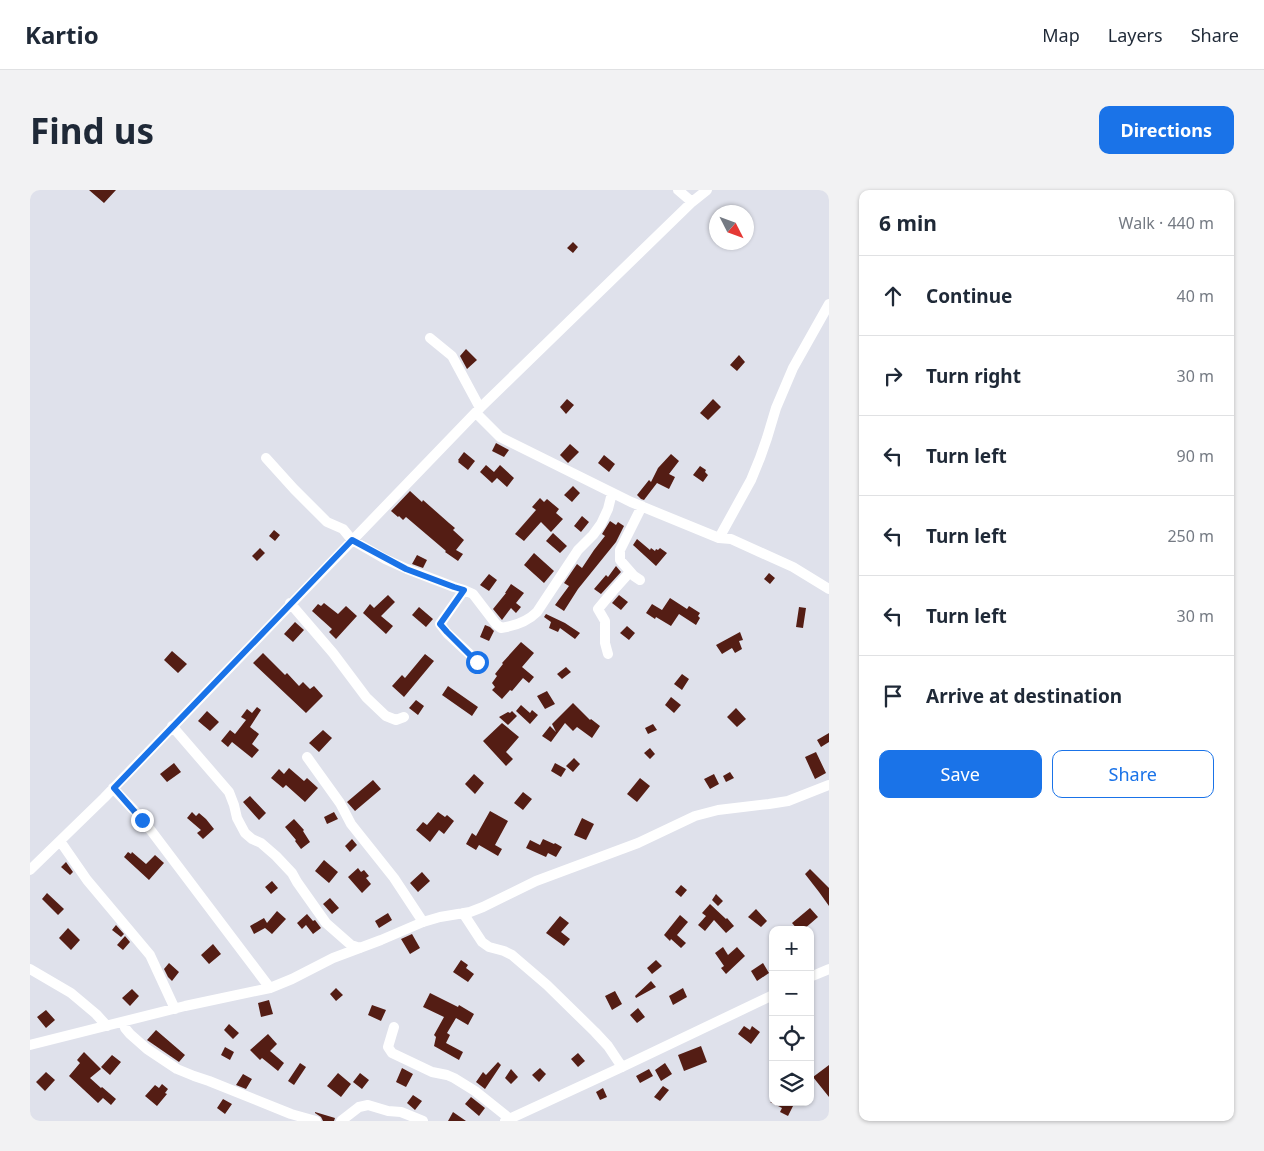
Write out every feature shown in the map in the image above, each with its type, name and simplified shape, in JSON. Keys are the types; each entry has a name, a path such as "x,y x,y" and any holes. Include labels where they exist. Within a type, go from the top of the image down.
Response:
{"street":[{"path":"678,190 692,202"},
{"path":"30,870 114,788 290,603 478,410 692,202 707,190"},
{"path":"719,538 751,480 776,408 793,368 829,304"},
{"path":"430,338 452,356 478,410 500,437 612,493 719,538 731,539 793,567 829,590"},
{"path":"266,458 327,522 343,529 352,540 406,569 473,594 501,628 518,625 531,618 544,603 578,550 601,524 608,510 612,493"},
{"path":"640,580 620,560 620,550 642,506"},
{"path":"608,654 605,643 605,621 598,610 630,572"},
{"path":"464,590 440,624 477,662"},
{"path":"290,603 333,653 366,697 386,716 396,720 404,717"},
{"path":"172,726 229,792 237,818 245,833 261,843 276,856 292,873 326,922 351,945 360,948"},
{"path":"307,757 340,803 352,824 394,878 422,922"},
{"path":"30,1045 175,1009 270,988 333,958 422,922 483,907 536,881 638,843 695,816 718,810 788,801 829,784"},
{"path":"114,788 142,820 270,988"},
{"path":"60,841 87,880 150,955 175,1009"},
{"path":"463,913 482,942 489,947 512,955 595,1032 608,1046 622,1067"},
{"path":"30,969 71,993 107,1026"},
{"path":"814,976 829,969"},
{"path":"394,1027 388,1047 392,1053 432,1072 447,1074 454,1078 475,1091 508,1120 769,997"},
{"path":"124,1022 125,1028 130,1034 147,1049 177,1069 291,1114 316,1121"},
{"path":"341,1121 360,1107 368,1105 388,1111 401,1112 423,1121"}],"building":[{"path":"89,190 116,190 104,203"},
{"path":"573,242 578,247 573,253 567,248"},
{"path":"466,349 477,360 467,369 460,356"},
{"path":"739,355 745,362 737,371 730,365"},
{"path":"567,399 574,405 566,414 560,407"},
{"path":"713,399 721,407 708,420 700,413"},
{"path":"496,443 509,450 504,457 492,451"},
{"path":"570,444 579,452 568,463 560,455"},
{"path":"464,452 475,461 468,470 458,462"},
{"path":"671,454 679,461 669,474 675,477 669,489 657,483 644,500 641,499 637,495 649,480 651,482 658,468"},
{"path":"604,455 615,464 609,472 598,463"},
{"path":"486,465 494,472 500,465 514,478 507,487 497,478 492,483 480,472"},
{"path":"700,466 706,470 705,472 708,475 703,482 693,475"},
{"path":"573,486 580,493 572,502 564,495"},
{"path":"410,491 455,528 453,530 464,540 456,550 463,554 458,561 445,552 406,517 403,520 391,511"},
{"path":"540,498 544,502 547,499 559,509 556,513 563,519 551,532 541,522 524,541 515,534 536,510 532,507"},
{"path":"582,516 589,522 581,532 574,526"},
{"path":"610,521 616,525 618,522 624,526 616,542 578,589 564,611 555,605 569,586 564,583 577,564 582,568 605,536 602,534"},
{"path":"274,530 280,535 275,541 269,536"},
{"path":"553,533 567,546 560,553 546,541"},
{"path":"637,539 650,550 651,548 655,551 660,548 667,553 656,566 633,545"},
{"path":"260,548 265,553 257,561 252,556"},
{"path":"534,553 554,571 544,583 524,565"},
{"path":"417,555 427,560 423,568 412,564"},
{"path":"616,566 621,572 601,594 594,589 606,575 608,577"},
{"path":"769,573 775,578 770,584 764,579"},
{"path":"489,574 497,580 489,591 480,585"},
{"path":"511,584 524,593 516,603 521,607 516,613 511,608 502,620 493,609"},
{"path":"388,595 395,602 381,616 393,626 386,634 363,613 370,604 374,608"},
{"path":"619,595 628,602 621,610 612,603"},
{"path":"670,598 687,609 689,606 700,613 698,616 700,618 696,625 679,614 671,626 646,613 652,604 662,610"},
{"path":"324,603 338,614 346,606 357,616 336,639 329,632 332,629 312,611 318,604 321,606"},
{"path":"419,607 433,619 426,627 412,615"},
{"path":"799,607 806,608 803,628 796,627"},
{"path":"546,614 580,633 575,639 560,628 558,632 549,628 551,622 544,617"},
{"path":"295,622 304,630 293,642 284,634"},
{"path":"485,625 494,631 489,641 480,637"},
{"path":"627,626 635,633 629,640 620,633"},
{"path":"740,632 743,640 739,641 742,649 735,653 732,648 722,654 716,645"},
{"path":"521,642 534,653 522,667 534,677 529,683 523,678 502,699 492,690 495,687 492,683 497,676 495,674 502,663"},
{"path":"172,651 187,664 178,673 164,660"},
{"path":"263,653 299,686 303,682 310,689 314,686 323,696 306,713 253,663"},
{"path":"425,654 434,661 404,697 392,686 402,675 405,678"},
{"path":"566,667 571,672 562,679 557,674"},
{"path":"682,674 689,679 682,690 674,684"},
{"path":"448,686 478,707 472,716 442,695"},
{"path":"547,691 555,704 545,709 537,696"},
{"path":"671,697 681,705 674,713 665,705"},
{"path":"416,700 424,706 418,715 409,708"},
{"path":"573,703 590,720 600,726 592,738 577,727 573,731 565,723 551,742 542,736 550,726 556,732 552,724"},
{"path":"521,705 530,713 532,710 538,715 530,724 516,711"},
{"path":"257,707 261,710 250,727 259,734 252,744 259,750 252,758 232,742 228,747 221,741 230,730 235,734 246,720 241,717 247,709 252,713"},
{"path":"736,708 746,719 737,727 727,717"},
{"path":"207,711 219,722 210,731 198,721"},
{"path":"512,711 517,716 508,725 499,717"},
{"path":"502,723 519,737 506,752 513,759 506,766 483,741"},
{"path":"653,724 657,730 648,734 645,728"},
{"path":"323,730 332,738 319,752 309,743"},
{"path":"829,733 829,742 821,747 817,740"},
{"path":"650,748 655,754 650,759 644,753"},
{"path":"816,752 826,773 815,779 805,757"},
{"path":"574,758 580,764 573,772 566,766"},
{"path":"174,763 181,772 167,782 160,774"},
{"path":"555,763 566,769 561,777 551,771"},
{"path":"289,768 304,781 307,778 318,788 305,802 286,785 283,788 271,778 279,769 284,774"},
{"path":"730,772 734,778 726,782 723,776"},
{"path":"474,774 484,783 475,794 465,784"},
{"path":"714,774 719,784 710,789 704,779"},
{"path":"640,778 650,786 637,802 627,794"},
{"path":"373,780 381,789 355,811 347,802"},
{"path":"523,792 532,799 523,810 514,803"},
{"path":"250,796 266,813 259,820 243,802"},
{"path":"490,811 508,821 495,845 502,849 498,856 479,845 476,850 466,844 472,833 476,836"},
{"path":"192,812 196,816 199,813 214,829 203,839 197,833 201,830 187,818"},
{"path":"334,812 338,819 327,824 324,817"},
{"path":"438,812 445,817 447,815 454,821 444,834 439,830 430,842 416,830 423,822 427,825"},
{"path":"582,818 594,824 586,840 574,835"},
{"path":"294,819 304,830 310,842 301,849 285,827"},
{"path":"352,839 357,845 350,852 345,846"},
{"path":"543,839 562,847 556,857 548,853 546,857 526,848 530,840 540,845"},
{"path":"128,852 131,854 132,852 146,864 155,855 164,863 149,880 124,857"},
{"path":"324,860 338,872 329,883 315,871"},
{"path":"66,862 73,872 70,875 61,867"},
{"path":"358,868 361,872 364,870 369,876 366,878 371,884 362,893 348,877"},
{"path":"810,869 829,888 829,906 805,874"},
{"path":"422,872 430,881 418,892 410,883"},
{"path":"272,881 278,888 271,894 265,887"},
{"path":"681,885 687,890 681,897 675,892"},
{"path":"47,893 64,909 58,915 42,899"},
{"path":"716,894 723,901 718,906 712,900"},
{"path":"330,898 339,908 332,914 323,904"},
{"path":"710,904 734,926 726,933 714,920 705,931 698,925 706,916 702,913"},
{"path":"810,908 818,917 808,926 795,926 792,923"},
{"path":"756,909 767,921 761,927 748,917"},
{"path":"277,911 286,919 272,934 265,928 254,934 250,926 264,918 267,923"},
{"path":"388,913 392,920 379,928 375,921"},
{"path":"307,914 321,928 313,934 306,925 302,929 297,923"},
{"path":"680,915 688,922 677,935 686,943 681,948 664,935"},
{"path":"560,916 569,923 561,932 570,939 564,946 546,933"},
{"path":"116,925 124,934 121,937 112,930"},
{"path":"68,928 80,940 71,950 59,938"},
{"path":"412,934 420,948 410,954 401,939"},
{"path":"125,936 130,942 123,950 117,945"},
{"path":"213,944 221,954 209,964 201,955"},
{"path":"723,947 728,955 737,947 745,956 726,974 721,968 724,966 715,953"},
{"path":"461,960 468,965 466,968 474,974 468,982 453,972"},
{"path":"656,960 662,966 652,974 647,968"},
{"path":"169,963 179,972 172,981 164,969"},
{"path":"763,963 769,973 757,981 751,971"},
{"path":"651,981 656,987 636,998 635,996"},
{"path":"336,988 343,995 336,1001 330,994"},
{"path":"683,988 687,997 673,1005 669,996"},
{"path":"132,989 139,996 130,1006 122,998"},
{"path":"615,991 622,1004 612,1010 605,996"},
{"path":"430,993 458,1007 459,1005 474,1014 468,1025 456,1018 447,1033 450,1035 446,1043 463,1052 459,1060 434,1046 436,1037 434,1035 444,1017 423,1007"},
{"path":"269,1000 273,1014 261,1017 258,1003"},
{"path":"372,1005 386,1010 381,1021 368,1015"},
{"path":"638,1008 645,1017 637,1023 630,1015"},
{"path":"46,1010 55,1020 46,1028 37,1017"},
{"path":"229,1024 239,1033 233,1039 224,1030"},
{"path":"744,1026 750,1030 752,1026 760,1032 751,1044 738,1034"},
{"path":"156,1030 185,1055 179,1062 147,1040"},
{"path":"268,1034 277,1044 270,1051 284,1063 278,1071 262,1058 260,1060 250,1050"},
{"path":"701,1046 707,1062 684,1071 678,1055"},
{"path":"225,1047 234,1052 230,1060 221,1055"},
{"path":"84,1052 101,1069 90,1078 116,1099 111,1105 103,1098 98,1103 69,1076 80,1063 77,1060"},
{"path":"578,1053 585,1061 578,1067 571,1059"},
{"path":"112,1055 121,1062 110,1075 101,1067"},
{"path":"498,1062 501,1065 485,1089 476,1082 483,1072 486,1075"},
{"path":"300,1063 306,1067 294,1085 288,1081"},
{"path":"665,1063 672,1074 661,1081 655,1070"},
{"path":"829,1065 829,1097 814,1078"},
{"path":"402,1068 413,1074 406,1087 396,1082"},
{"path":"540,1068 546,1074 539,1082 532,1075"},
{"path":"511,1069 518,1077 511,1084 505,1078"},
{"path":"649,1069 653,1076 640,1083 636,1076"},
{"path":"46,1072 55,1080 45,1091 36,1082"},
{"path":"338,1073 351,1084 341,1097 327,1086"},
{"path":"360,1073 369,1080 362,1089 353,1082"},
{"path":"243,1074 252,1079 246,1089 236,1085"},
{"path":"162,1084 168,1089 165,1093 167,1094 157,1106 145,1096 155,1085 159,1088"},
{"path":"663,1086 669,1090 660,1101 654,1097"},
{"path":"603,1088 607,1097 600,1100 596,1092"},
{"path":"413,1095 422,1101 415,1110 407,1103"},
{"path":"471,1097 485,1108 479,1116 465,1104"},
{"path":"223,1099 232,1104 225,1114 217,1108"},
{"path":"778,1106 793,1106 788,1116 780,1112 782,1108"},
{"path":"315,1112 335,1118 334,1121 323,1121"},
{"path":"453,1112 466,1121 448,1121"}],"route":[{"path":"142,820 114,788 352,540 406,569 464,590 440,624 477,662"}]}
